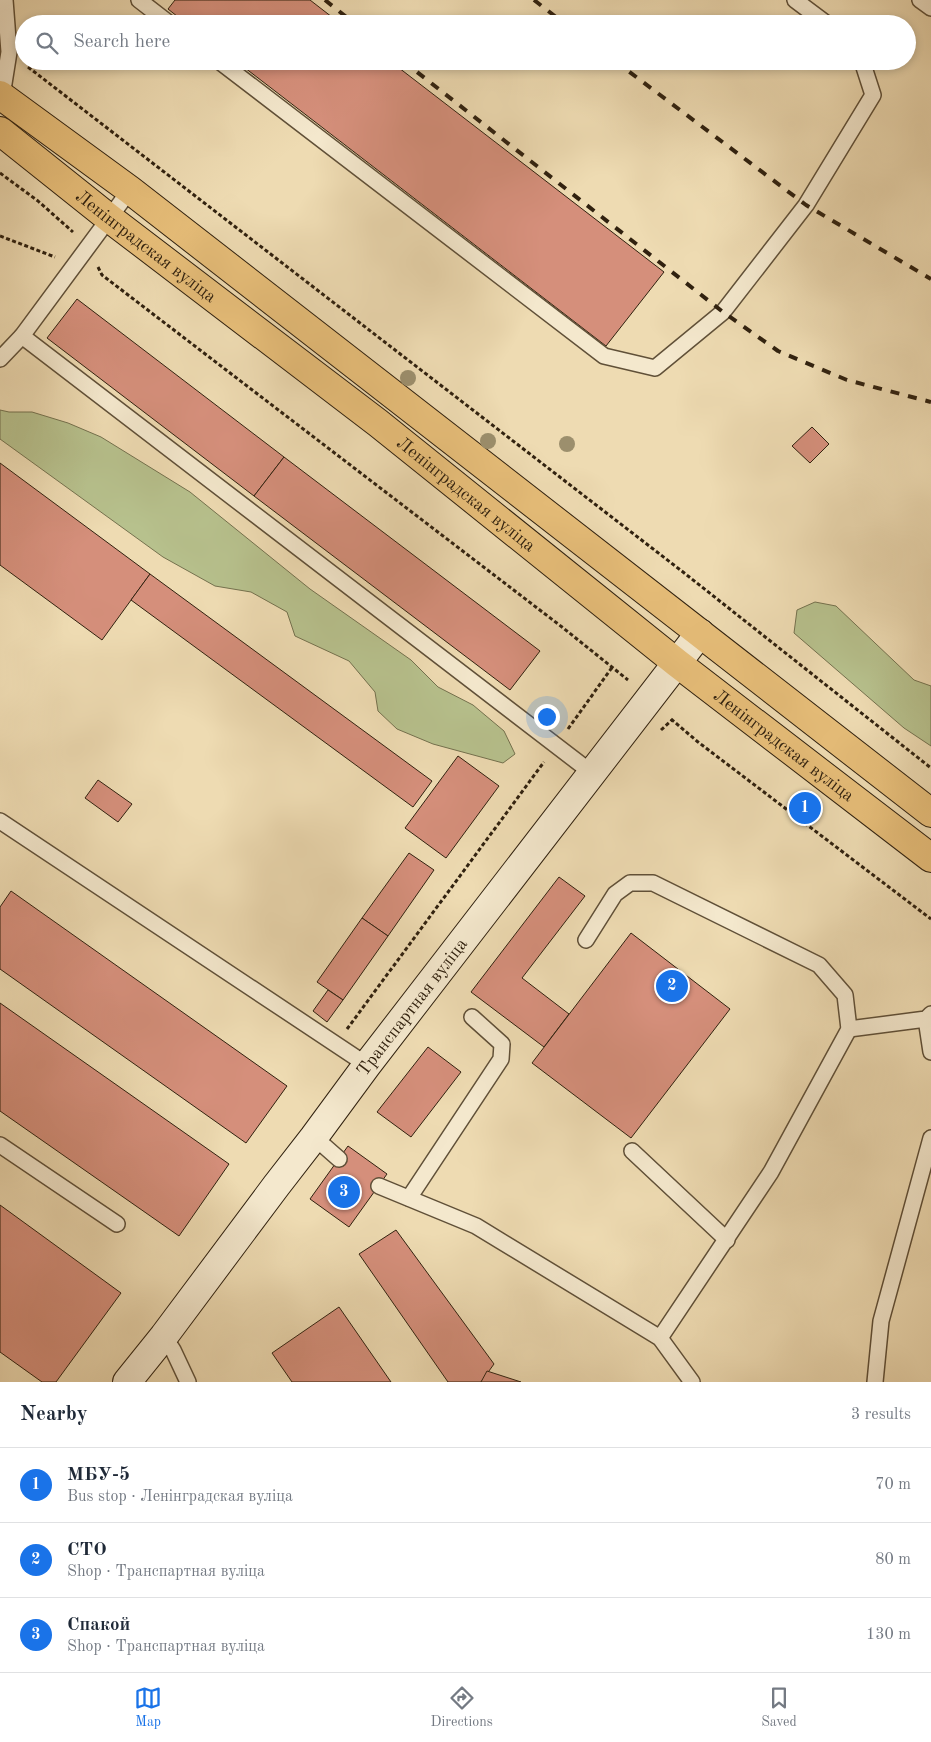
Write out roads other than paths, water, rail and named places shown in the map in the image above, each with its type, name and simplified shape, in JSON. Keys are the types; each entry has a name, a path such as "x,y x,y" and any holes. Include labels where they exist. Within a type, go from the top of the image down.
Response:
{"main road":[{"name":"Ленінградская вуліца","path":"1,97 130,190 931,813"},
{"name":"Ленінградская вуліца","path":"0,131 109,218 378,423 676,663 931,858"},
{"name":"Транспартная вуліца","path":"127,1382 164,1336 367,1065 700,633"}],"lane":[{"path":"1,97 9,52 5,0"},
{"path":"139,0 158,15"},
{"path":"796,0 815,15"},
{"path":"920,0 931,8"},
{"path":"231,70 604,356 655,368 723,312 806,205 873,95 865,70"},
{"path":"0,358 22,336 130,190"},
{"path":"22,336 592,773"},
{"path":"0,821 367,1065"},
{"path":"586,940 614,894 630,883 652,883 819,965 845,995 849,1029 771,1172 660,1338"},
{"path":"849,1029 929,1016 931,1052"},
{"path":"408,1198 501,1059 502,1044 472,1017"},
{"path":"314,1137 339,1159"},
{"path":"875,1382 881,1321 931,1138"},
{"path":"0,1145 117,1224"},
{"path":"632,1151 727,1240"},
{"path":"379,1186 476,1226 660,1338 692,1382"},
{"path":"164,1336 173,1350 188,1382"}],"railway":[{"path":"325,0 344,15"},
{"path":"534,0 553,15"},
{"path":"414,70 723,312 778,351 847,380 931,402"},
{"path":"627,70 806,205 931,279"}],"place":[{"name":"МБУ-5","path":"805,808"},
{"name":"СТО","path":"672,986"},
{"name":"Спакой","path":"344,1192"}]}
